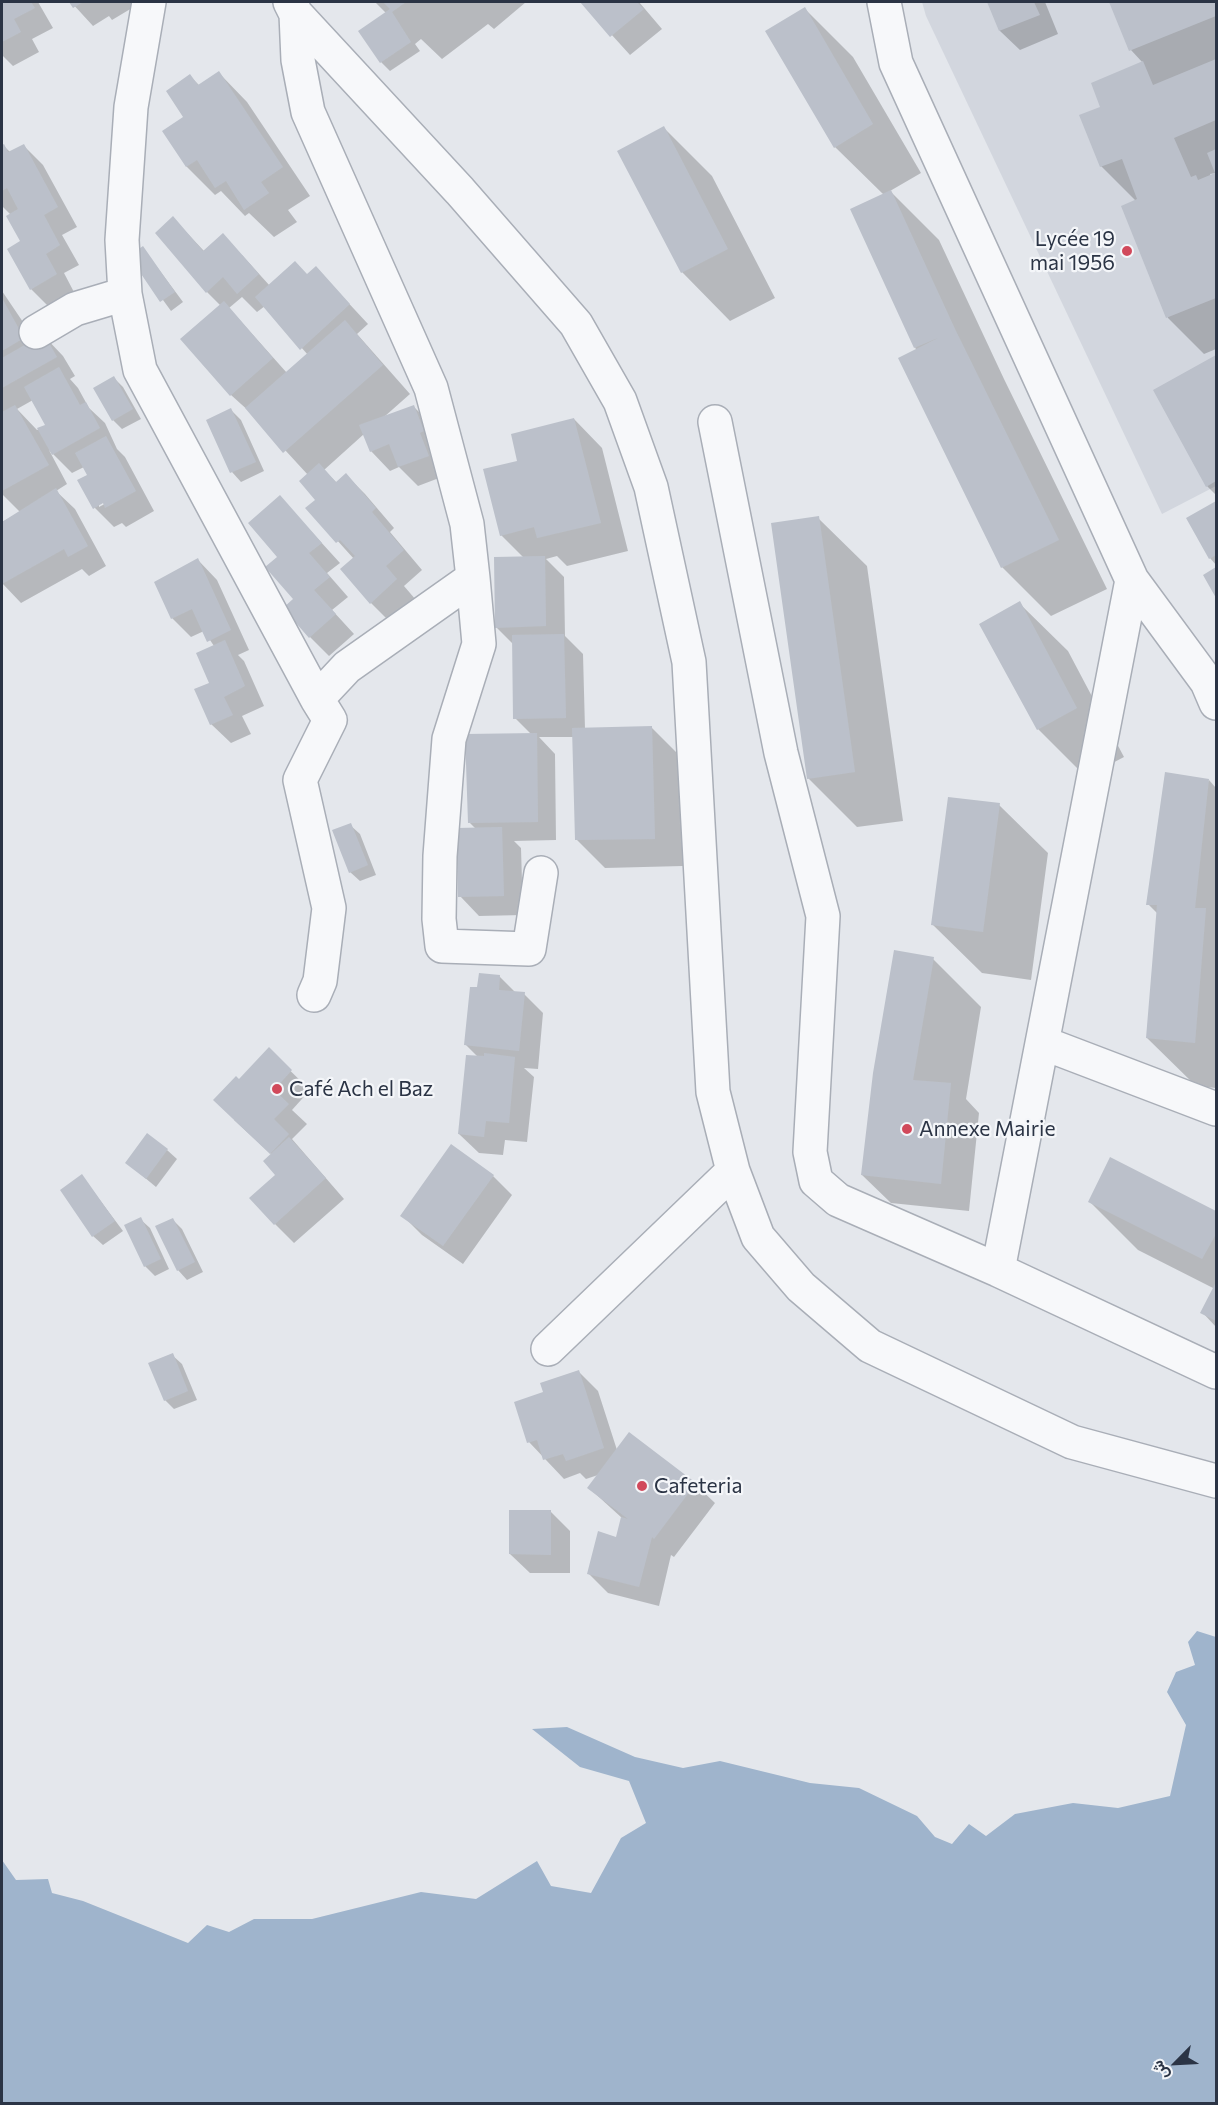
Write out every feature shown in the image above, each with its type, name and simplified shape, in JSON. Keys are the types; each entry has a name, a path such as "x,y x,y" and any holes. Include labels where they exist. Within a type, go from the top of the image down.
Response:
{"street":[{"path":"150,2 131,107 122,240 125,294 140,370 330,720 300,780 329,908 320,981 314,995"},
{"path":"884,2 896,63 1132,580 1207,682 1216,703"},
{"path":"293,8 298,60 308,112 431,388 467,524 479,644 450,739 440,856 439,918 442,946 529,949 542,873"},
{"path":"293,8 460,191 576,324 620,401 651,487 689,662 713,1092 733,1171 758,1237 801,1287 870,1346 1072,1442 1216,1481"},
{"path":"36,332 75,309 125,294"},
{"path":"715,422 780,753 823,916 810,1152 812,1172 822,1189 838,1200 998,1270 1216,1372"},
{"path":"317,699 347,667 473,578"},
{"path":"998,1270 1132,580"},
{"path":"1043,1043 1216,1109"},
{"path":"548,1350 733,1171"}],"shaded area":[{"name":"Lycée 19 mai 1956","path":"922,2 1216,2 1216,486 1162,514 926,16"}],"water":[{"path":"1197,1631 1216,1637 1216,2103 2,2103 2,1860 16,1880 48,1879 52,1893 83,1901 188,1943 207,1925 229,1932 254,1919 312,1919 421,1892 476,1899 537,1861 551,1886 591,1893 621,1838 646,1823 629,1781 580,1767 532,1729 567,1727 635,1757 683,1768 720,1761 810,1783 859,1788 917,1816 935,1837 952,1844 969,1824 986,1836 1015,1814 1073,1803 1118,1808 1170,1796 1186,1725 1167,1692 1176,1672 1195,1665 1188,1642"}],"building":[{"path":"2,2 31,2 35,8 14,19 21,32 2,42"},
{"path":"69,2 83,2 73,8"},
{"path":"383,2 406,2 392,12 411,42 380,63 358,31 390,9"},
{"path":"580,2 637,2 644,9 610,37"},
{"path":"987,2 1034,2 1040,15 999,31"},
{"path":"1109,2 1216,2 1216,16 1129,51"},
{"path":"805,7 873,124 834,148 765,31"},
{"path":"1216,59 1216,120 1174,138 1191,177 1196,175 1198,180 1215,173 1207,153 1216,149 1216,298 1166,318 1121,206 1137,199 1122,159 1100,167 1079,115 1100,107 1091,83 1143,61 1153,85"},
{"path":"219,71 283,167 261,182 269,193 244,210 226,181 215,188 197,160 186,167 162,131 183,117 166,91 190,74 198,85"},
{"path":"664,126 728,249 681,273 617,151"},
{"path":"4,144 8,152 24,144 58,207 44,215 60,245 46,254 57,274 30,290 7,249 20,241 6,216 18,209 7,188 2,191 2,145"},
{"path":"891,190 955,329 1059,540 1001,568 898,358 940,337 914,348 850,209"},
{"path":"173,216 203,251 223,233 259,274 237,294 223,277 206,293 155,233"},
{"path":"143,246 175,292 160,302 129,256"},
{"path":"295,261 307,274 316,266 350,304 300,350 255,297"},
{"path":"2,298 24,338 2,351"},
{"path":"224,301 273,358 230,396 180,339"},
{"path":"345,320 383,365 283,453 245,408"},
{"path":"44,334 57,357 2,388 2,358"},
{"path":"1216,355 1216,481 1206,487 1153,390"},
{"path":"59,367 80,405 86,402 100,428 52,455 37,428 45,425 24,387"},
{"path":"114,376 133,409 112,421 93,388"},
{"path":"15,405 49,465 2,491 2,412"},
{"path":"414,405 424,431 420,433 429,456 398,467 389,444 370,452 359,425"},
{"path":"231,408 256,462 230,473 206,420"},
{"path":"574,418 601,523 537,538 534,527 500,536 483,469 517,461 511,434"},
{"path":"106,436 136,491 105,508 103,503 93,509 77,480 87,475 75,453"},
{"path":"319,463 336,482 346,473 376,508 372,512 404,550 386,566 397,579 370,604 340,569 355,556 340,540 336,543 305,508 315,500 299,481"},
{"path":"56,488 88,546 68,557 64,549 2,584 2,522"},
{"path":"280,495 322,543 309,553 330,577 314,590 336,614 309,638 283,608 293,599 265,567 277,557 248,523"},
{"path":"1216,501 1216,555 1209,559 1186,518"},
{"path":"819,516 855,772 807,779 771,523"},
{"path":"545,556 546,626 495,628 494,557"},
{"path":"198,558 231,630 207,642 192,609 171,619 154,582"},
{"path":"1216,567 1216,598 1203,575"},
{"path":"1020,601 1077,708 1037,730 979,624"},
{"path":"564,634 566,718 513,719 512,635"},
{"path":"225,640 245,686 224,697 233,715 210,725 194,689 209,683 196,653"},
{"path":"652,726 655,839 575,840 572,728"},
{"path":"537,733 538,822 468,823 465,734"},
{"path":"1165,772 1209,779 1195,908 1206,908 1195,1043 1146,1038 1157,905 1146,905"},
{"path":"948,797 1000,803 983,932 931,925"},
{"path":"351,823 368,865 349,873 332,830"},
{"path":"502,827 504,896 458,897 457,828"},
{"name":"Annexe Mairie","path":"894,950 934,957 913,1080 951,1083 941,1184 861,1175 873,1073"},
{"path":"479,973 500,975 499,990 525,992 519,1051 464,1045 470,987 477,987"},
{"path":"269,1047 292,1070 274,1090 289,1104 274,1119 289,1134 270,1154 213,1100 236,1076 239,1079"},
{"path":"484,1053 515,1057 509,1123 486,1121 484,1137 458,1134 466,1055 484,1056"},
{"path":"147,1133 168,1149 146,1179 125,1163"},
{"path":"289,1137 326,1178 274,1225 249,1198 275,1175 263,1161"},
{"path":"451,1144 494,1175 443,1246 400,1216"},
{"path":"1110,1157 1216,1211 1216,1234 1202,1259 1088,1202"},
{"path":"82,1174 115,1221 92,1237 60,1190"},
{"path":"141,1217 161,1259 144,1267 124,1225"},
{"path":"173,1218 195,1262 177,1271 155,1226"},
{"path":"1216,1282 1216,1321 1200,1313"},
{"path":"173,1353 188,1391 164,1401 148,1363"},
{"path":"579,1370 604,1448 566,1461 563,1454 543,1460 537,1440 527,1443 514,1402 543,1392 540,1383"},
{"name":"Cafeteria","path":"629,1432 696,1483 654,1539 652,1537 639,1587 587,1574 598,1531 616,1537 621,1517 628,1519 587,1488"},
{"path":"509,1510 551,1510 551,1555 509,1554"}],"place":[{"name":"Lycée 19 mai 1956","path":"1127,251"},
{"name":"Café Ach el Baz","path":"277,1089"},
{"name":"Annexe Mairie","path":"907,1129"},
{"name":"Cafeteria","path":"642,1486"}]}
